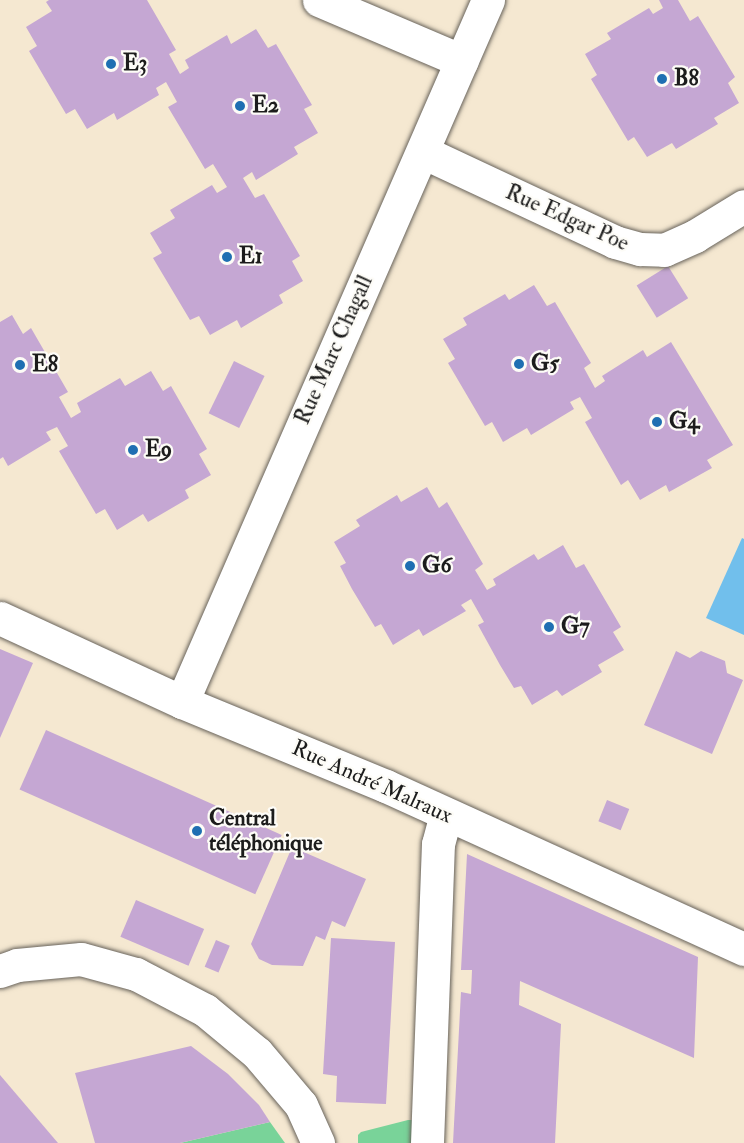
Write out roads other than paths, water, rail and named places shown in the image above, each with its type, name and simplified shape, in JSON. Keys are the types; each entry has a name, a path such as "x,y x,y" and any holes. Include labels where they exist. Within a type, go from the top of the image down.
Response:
{"street":[{"path":"319,0 462,61"},
{"name":"Rue Marc Chagall","path":"182,702 229,597 310,402 423,152 488,0"},
{"name":"Rue Edgar Poe","path":"423,152 615,242 640,249 664,250 695,236 744,206"},
{"name":"Rue André Malraux","path":"0,618 182,702 386,786 744,949"},
{"path":"428,1143 438,844 447,815"},
{"path":"0,971 16,965 81,959 136,974 205,1010 257,1053 294,1096 301,1105 318,1143"}],"water":[{"path":"742,538 744,539 744,635 706,618"}],"place":[{"name":"E3","path":"111,64"},
{"name":"B8","path":"662,79"},
{"name":"E2","path":"240,106"},
{"name":"E1","path":"227,257"},
{"name":"G5","path":"519,364"},
{"name":"E8","path":"20,365"},
{"name":"G4","path":"657,422"},
{"name":"E9","path":"133,450"},
{"name":"G6","path":"410,566"},
{"name":"G7","path":"549,627"},
{"name":"Central téléphonique","path":"197,831"}]}
